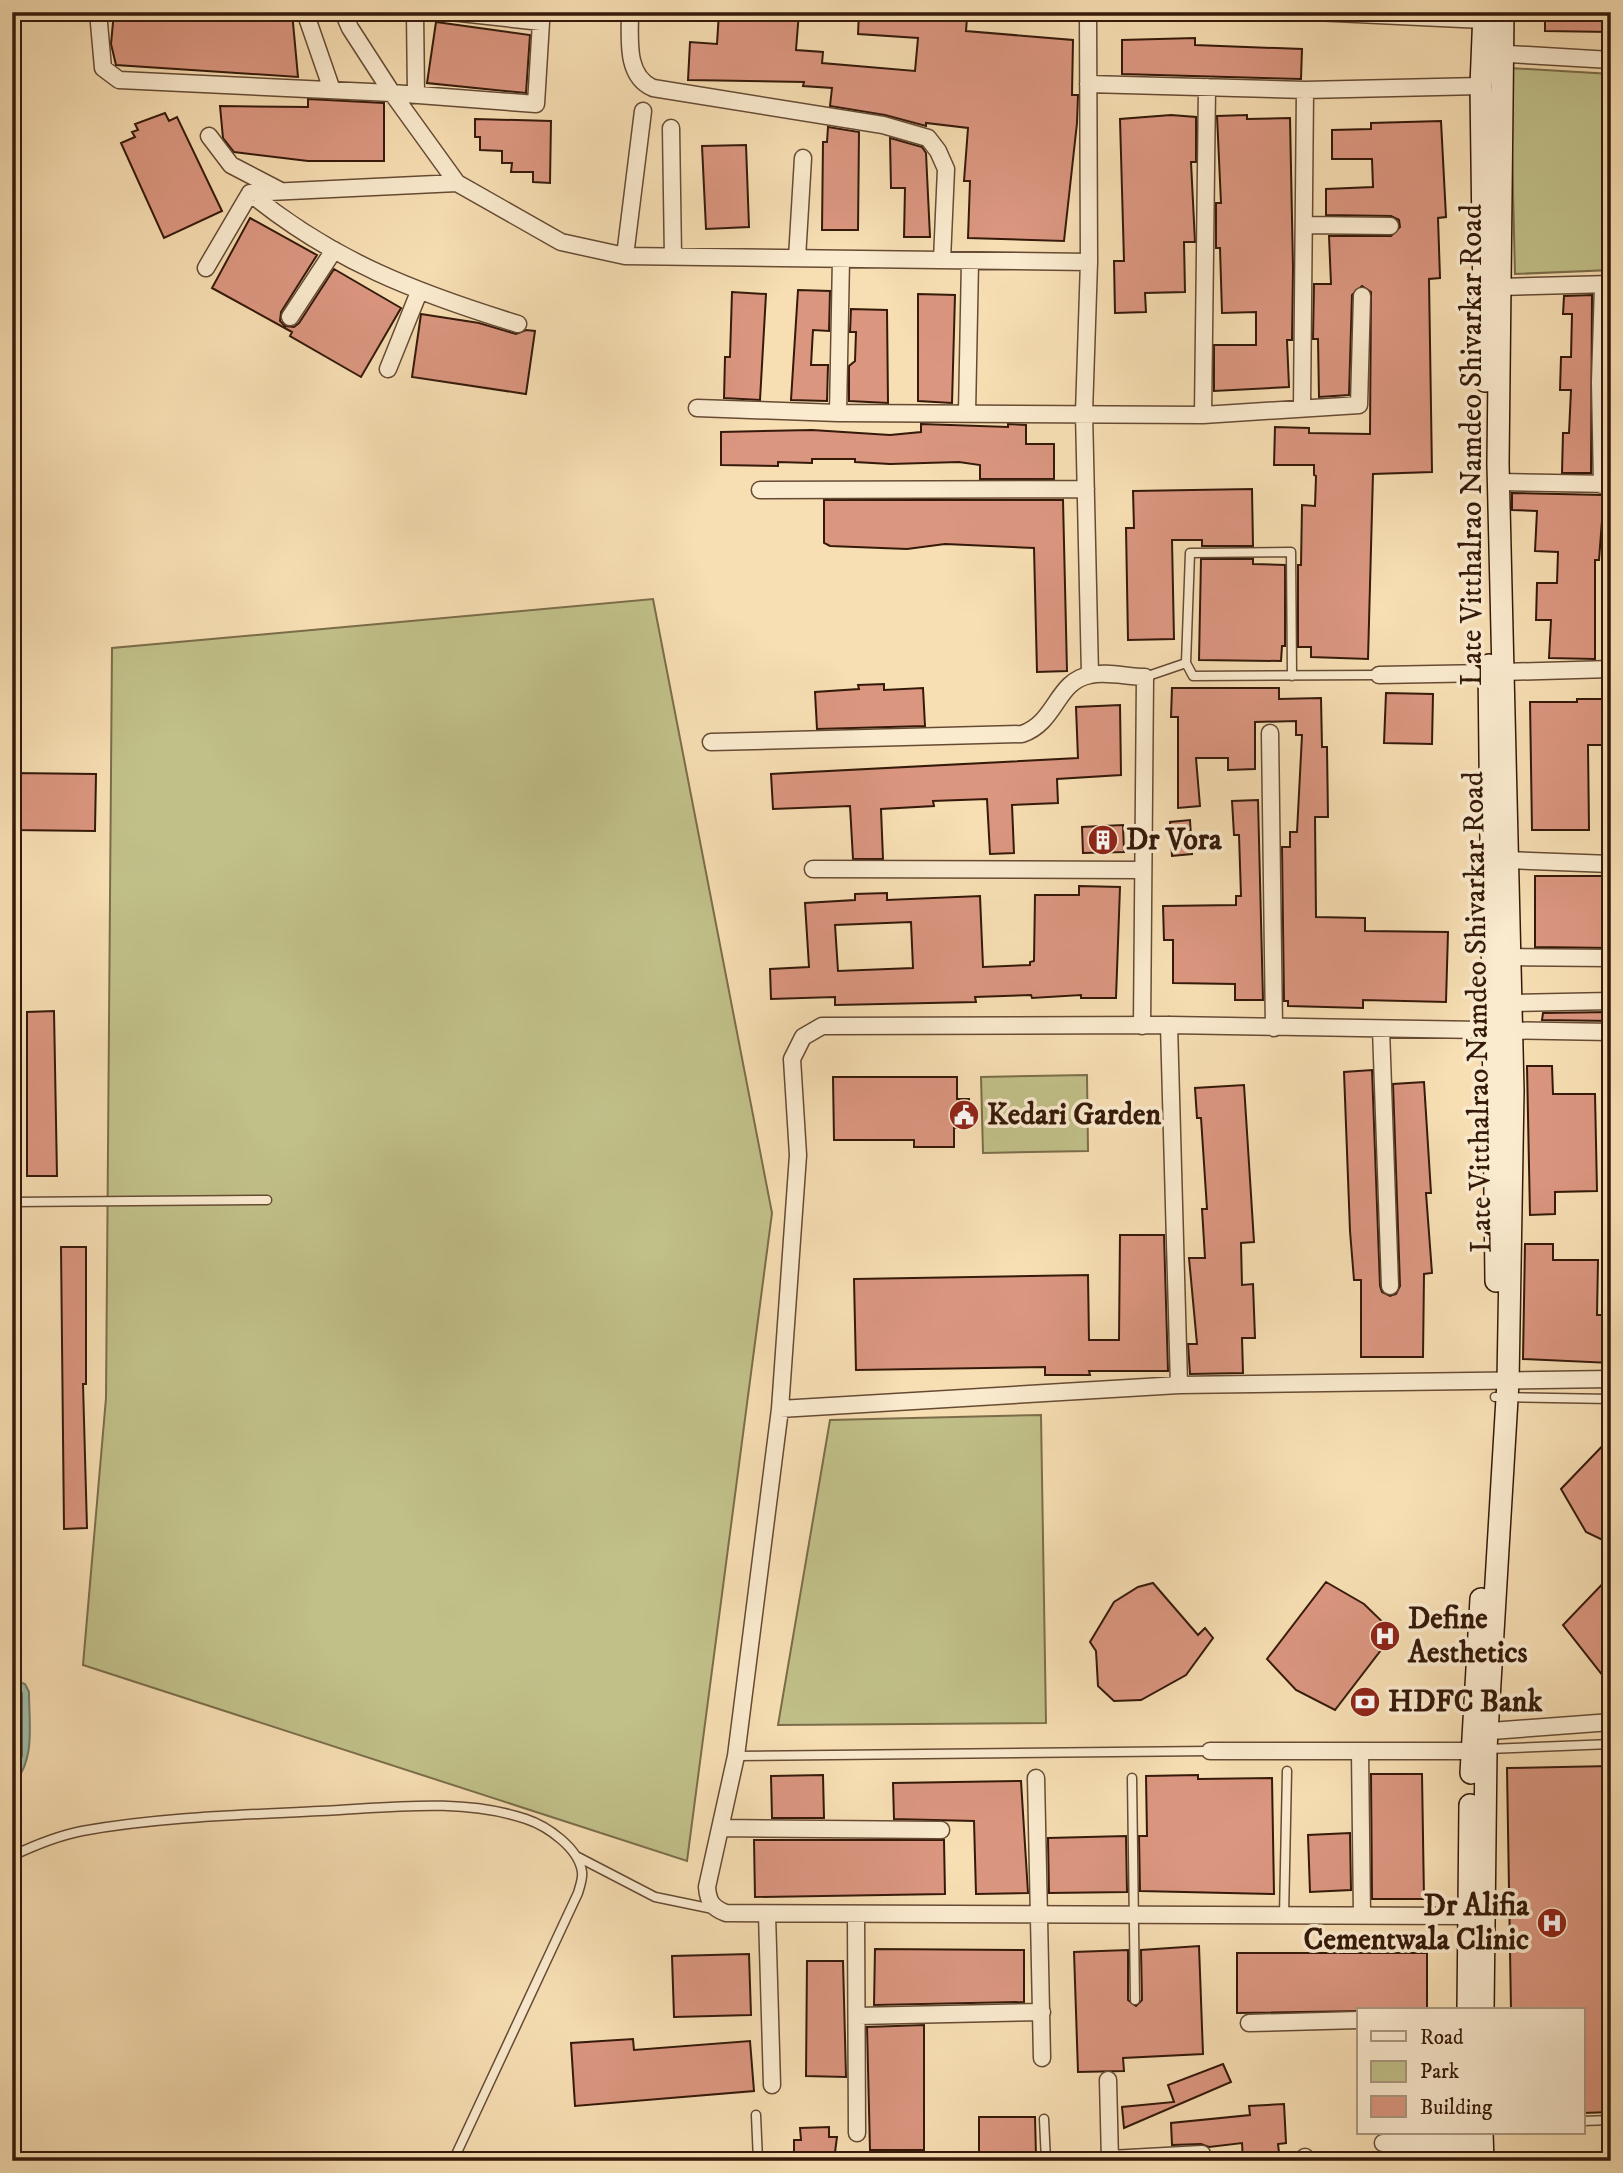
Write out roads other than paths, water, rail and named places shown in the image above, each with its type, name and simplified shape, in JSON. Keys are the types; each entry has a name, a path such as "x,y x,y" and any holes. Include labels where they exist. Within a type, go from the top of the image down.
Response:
{"main road":[{"name":"Late Vitthalrao Namdeo Shivarkar Road","path":"1490,15 1500,287 1496,672 1507,860 1511,1003 1502,1031"},
{"name":"Late Vitthalrao Namdeo Shivarkar Road","path":"1468,2008 1467,1916 1501,1390 1502,1031 1482,86 1492,53"},
{"name":"Late Vitthalrao Namdeo Shivarkar Road","path":"1480,1741 1483,2008"},
{"path":"1482,2134 1483,2161"}],"street":[{"path":"98,12 103,68 119,80 392,93 536,104 541,22 451,12"},
{"path":"305,12 332,90"},
{"path":"344,12 350,29 392,93 457,183 561,242 625,256 1089,262"},
{"path":"415,12 416,95"},
{"path":"630,12 634,69 642,83 653,88 883,125 928,138 938,151 946,169 942,260"},
{"path":"1088,12 1089,262 1084,413 1090,675"},
{"path":"1314,12 1490,15"},
{"path":"1492,53 1611,60"},
{"path":"1088,84 1305,90 1482,86"},
{"path":"1203,415 1207,88"},
{"path":"1302,408 1305,90"},
{"path":"625,256 643,111"},
{"path":"671,128 673,257"},
{"path":"209,136 231,164 279,190"},
{"path":"797,258 803,158"},
{"path":"250,193 457,183"},
{"path":"250,193 281,220 389,281 518,324"},
{"path":"206,268 250,193"},
{"path":"1304,225 1390,226"},
{"path":"290,317 334,250"},
{"path":"838,413 841,259"},
{"path":"967,413 970,261"},
{"path":"1499,482 1607,484 1600,382 1607,285 1500,287"},
{"path":"388,369 419,292"},
{"path":"697,408 838,413 1203,415 1359,405 1362,296"},
{"path":"760,490 1086,489"},
{"path":"1379,675 1611,669"},
{"path":"711,742 1022,734 1037,729 1059,697 1073,683 1090,675 1145,677 1142,1026"},
{"path":"1270,733 1274,1028"},
{"path":"1507,860 1611,864"},
{"path":"813,869 1143,870"},
{"path":"1510,957 1611,958"},
{"path":"1511,1003 1611,1001"},
{"path":"1467,1916 767,1914 726,1913 716,1909 708,1899 707,1887 737,1756 780,1409 798,1156 792,1059 803,1037 822,1026 1169,1026 1611,1032"},
{"path":"1169,1026 1179,1385"},
{"path":"1381,1029 1390,1286"},
{"path":"780,1409 1179,1385 1501,1390 1611,1379"},
{"path":"1210,1751 1360,1751 1480,1741 1611,1722"},
{"path":"1360,1751 1362,1916"},
{"path":"1036,1778 1042,2058"},
{"path":"720,1828 941,1830"},
{"path":"767,1914 772,2085"},
{"path":"856,1914 858,2133"},
{"path":"857,2016 1042,2012"},
{"path":"1249,2023 1357,2020"},
{"path":"1108,2080 1110,2160 1202,2154"},
{"path":"1383,2143 1462,2146"}],"lane":[{"path":"1292,676 1291,552 1189,553 1186,663 1193,676 1292,676 1379,675"},
{"path":"1145,677 1186,663"},
{"path":"12,1202 267,1200"},
{"path":"1501,1390 1611,1399"},
{"path":"1480,1741 1611,1744"},
{"path":"737,1756 1210,1751"},
{"path":"1284,1916 1287,1771"},
{"path":"1132,1778 1135,2000"},
{"path":"12,1856 41,1842 82,1831 213,1816 434,1805 496,1812 527,1819 549,1830 576,1856 655,1897 716,1909"},
{"path":"453,2161 578,1892 582,1872 576,1856"},
{"path":"756,2115 758,2161"},
{"path":"1044,2119 1046,2161"},
{"path":"1584,2121 1611,2120"},
{"path":"12,2155 23,2161"}],"water":[{"path":"12,1679 25,1684 29,1692 30,1742 25,1765 12,1786"}],"place":[{"name":"Dr Vora","path":"1103,840"},
{"name":"Kedari Garden","path":"964,1115"},
{"name":"Define Aesthetics","path":"1385,1636"},
{"name":"HDFC Bank","path":"1365,1702"},
{"name":"Dr Alifia Cementwala Clinic","path":"1552,1923"}]}
